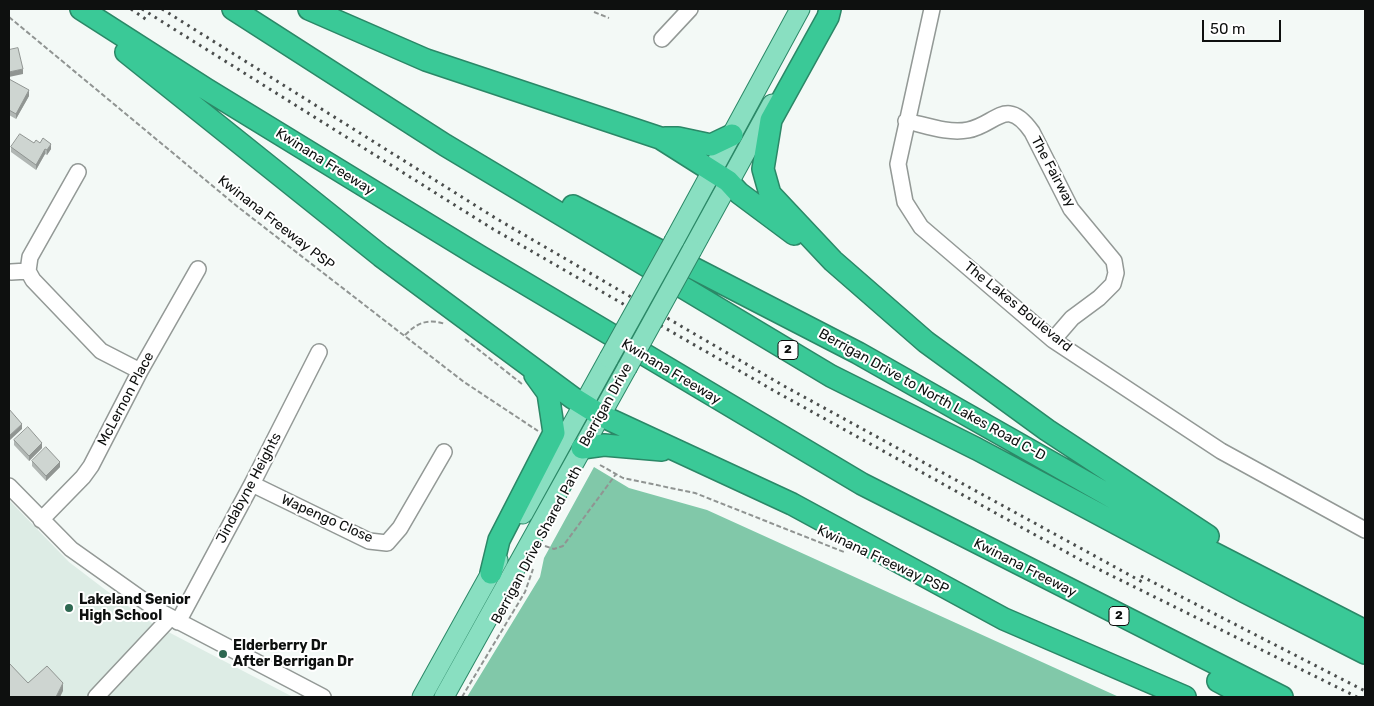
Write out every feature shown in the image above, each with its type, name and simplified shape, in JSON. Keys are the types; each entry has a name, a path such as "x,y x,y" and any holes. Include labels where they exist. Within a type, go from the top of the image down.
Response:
{"highway":[{"path":"72,9 381,256 527,365 602,416 838,527 1004,619 1185,697"},
{"name":"Kwinana Freeway","path":"82,9 214,94 573,313 854,480 957,534 1282,697"},
{"name":"2","path":"233,9 492,173 831,376 977,449 1245,592 1365,653"},
{"path":"309,9 426,60 660,138 720,176 739,193 833,261 926,342 1047,430 1243,558 1365,623"},
{"path":"830,9 828,17 771,120 763,169 770,194 833,261"},
{"path":"660,138 678,138 712,145 732,135"},
{"name":"Berrigan Drive to North Lakes Road C-D","path":"492,173 568,204 756,299 915,383 1186,538 1365,632"},
{"path":"491,572 499,540 554,434 548,393 527,365"},
{"path":"582,448 604,445 680,452"},
{"path":"957,534 975,552 1248,697"}],"main road":[{"name":"Berrigan Drive","path":"444,697 582,448 602,416 692,250 720,176 732,135 800,9"},
{"name":"Berrigan Drive","path":"422,697 674,241 720,176 826,9"}],"street":[{"path":"662,39 690,9"},
{"name":"The Lakes Boulevard","path":"932,9 898,164 905,202 921,227 1053,340 1221,451 1365,530"},
{"name":"The Fairway","path":"906,121 953,131 969,130 999,114 1011,114 1024,121 1032,132 1071,208 1114,261 1116,272 1113,284 1099,298 1072,318 1053,340"},
{"path":"78,172 30,257 28,271 33,280 100,351 140,371"},
{"name":"McLernon Place","path":"41,520 83,477 198,269"},
{"path":"11,272 28,271"},
{"name":"Jindabyne Heights","path":"96,697 174,620 252,484 319,352"},
{"name":"Wapengo Close","path":"252,484 369,541 387,543 400,528 444,452"},
{"path":"9,486 41,520 98,570 174,620 323,697"}],"path":[{"path":"594,12 609,18"},
{"name":"Kwinana Freeway PSP","path":"9,17 178,160 493,403 540,432"},
{"path":"405,335 414,326 423,322 432,320 447,325"},
{"path":"460,336 525,387"},
{"name":"Kwinana Freeway PSP","path":"600,465 624,478 695,493 821,541 847,553"},
{"name":"Berrigan Drive Shared Path","path":"541,552 544,546 554,549 563,546 616,474"},
{"name":"Berrigan Drive Shared Path","path":"462,697 525,592 534,565"}],"shaded area":[{"name":"Lakeland Senior High School","path":"9,500 69,562 153,624 293,697 9,697"}],"green space":[{"path":"594,467 629,488 707,510 1119,697 467,697 540,577 544,558"}],"building":[{"path":"18,48 23,69 9,72 9,50"},
{"path":"9,79 29,90 16,114 9,110"},
{"path":"20,134 34,143 36,140 40,143 43,138 51,144 47,150 45,149 36,165 11,147"},
{"path":"9,409 22,424 9,436"},
{"path":"28,427 42,443 29,456 14,440"},
{"path":"46,447 60,462 46,476 32,461"},
{"path":"9,663 28,683 47,666 63,683 56,697 9,697"}],"railway":[{"path":"131,9 147,20"},
{"path":"142,9 493,229 778,393 1088,564 1357,697"},
{"path":"162,9 497,219 784,386 1146,584"},
{"path":"1141,576 1365,691"}],"place":[{"name":"Lakeland Senior High School","path":"69,608"},
{"name":"Elderberry Dr After Berrigan Dr","path":"223,654"}]}
